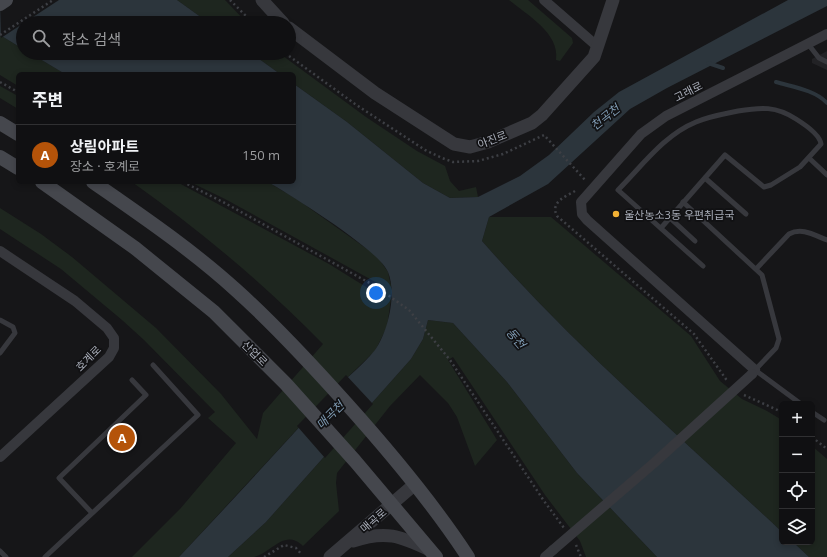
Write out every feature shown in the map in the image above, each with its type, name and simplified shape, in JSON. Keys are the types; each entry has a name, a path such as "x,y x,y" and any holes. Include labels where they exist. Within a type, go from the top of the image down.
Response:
{"main road":[{"path":"0,4 6,0"},
{"path":"0,123 16,133"},
{"path":"0,157 16,167"},
{"name":"산업로","path":"45,184 135,248 214,312 286,384 355,461 433,553"},
{"path":"96,184 156,225 235,289 306,359 378,439 415,484 468,557"}],"street":[{"path":"262,0 277,16"},
{"path":"544,0 598,47"},
{"name":"아진로","path":"296,33 394,106 454,144 470,147 488,142 537,120 591,61 598,47 613,0"},
{"name":"고래로","path":"753,372 586,220 581,210 583,199 641,134 652,125 673,112 827,34"},
{"name":"호계로","path":"0,251 75,301 107,328 114,338 114,348 108,357 0,457"},
{"path":"549,554 654,463 753,372"},
{"name":"매곡로","path":"330,557 415,484"},
{"path":"346,544 370,535 386,534 407,539 433,553"}],"lane":[{"path":"808,44 814,54 827,62"},
{"path":"661,228 725,155 760,186 767,187 800,167 821,144 821,140 802,122 784,111 765,108 714,116 696,122 661,145 618,190 703,266"},
{"path":"809,158 827,175"},
{"path":"705,178 746,214"},
{"path":"683,202 757,268 765,282 780,339 776,348 753,372 796,401"},
{"path":"670,218 695,241"},
{"path":"757,268 788,234 794,231 805,232 827,240"},
{"path":"0,320 13,326 15,333 0,353"},
{"path":"45,557 198,415 153,365"},
{"path":"92,513 59,478 146,395 132,380"},
{"path":"815,414 824,420"},
{"path":"0,551 6,557"}],"path":[{"path":"29,16 53,0"},
{"path":"230,0 246,16"},
{"path":"0,35 16,24"},
{"path":"0,82 16,91"},
{"path":"538,137 544,135 586,179"},
{"path":"187,184 223,202 375,286 409,310 450,360 566,532"},
{"path":"815,439 827,449"},
{"path":"576,544 581,557"},
{"path":"264,557 284,545 296,548 302,555"}],"shaded area":[{"path":"177,0 225,0 240,16 199,16"},
{"path":"509,0 528,0 572,38 573,43 560,61 556,60 556,50 548,33 533,18"},
{"path":"0,35 16,45 16,60 42,60 62,72 16,72 16,85 0,75"},
{"path":"827,51 827,70 812,63 812,59"},
{"path":"261,60 289,60 366,117 417,151 445,166 450,181 459,191 476,187 478,197 450,198 423,183 347,122 296,85 296,72 277,72"},
{"path":"0,86 16,95 16,108 0,98"},
{"path":"135,184 181,184 329,264 371,290 379,284 225,199 194,184 271,184 298,200 377,256 388,272 392,291 387,327 375,351 327,397 179,557 132,557 180,509 236,443 208,418 215,412 144,340 122,320 61,269 0,229 0,208 41,234 72,257 156,328 221,394 257,439 263,413 323,344 255,279 157,200"},
{"path":"489,217 551,217 691,336 720,381 742,399 779,418 779,529 591,354 517,280 482,241"},
{"path":"428,320 453,323 507,382 577,473 657,557 586,557 580,541 545,495 453,357 448,360 497,440 475,466 457,417 448,403 420,375 390,406 337,473 336,483 339,511 303,546 296,541 290,540 278,543 260,555 254,557 228,557 266,522 411,359 423,339"},
{"path":"815,449 827,459 827,557 809,557 796,545 815,545"}],"water":[{"path":"0,0 177,0 199,16 16,16 16,45 0,35"},
{"path":"788,0 827,0 827,6 667,88 630,109 548,184 489,217 482,241 517,280 591,354 779,529 779,545 796,545 809,557 657,557 577,473 507,382 453,323 428,320 423,339 411,359 266,522 228,557 179,557 331,393 369,357 380,342 390,312 392,291 391,281 388,272 381,262 334,224 271,184 296,184 296,85 347,122 423,183 450,198 478,197 520,176 549,155 594,112 619,92"},
{"path":"42,60 261,60 277,72 62,72"}],"pier":[{"path":"0,0 59,0 35,16 16,16 16,28 1,38"},
{"path":"346,375 373,404 325,458 297,426"}],"waterway":[{"path":"708,63 723,68"},
{"path":"776,82 810,92 827,103"}],"place":[{"name":"울산농소3동 우편취급국","path":"616,214"},
{"name":"상림아파트","path":"122,438"}],"water label":[{"name":"천곡천","path":"605,117"},
{"name":"동천","path":"516,338"},
{"name":"매곡천","path":"330,415"}]}
